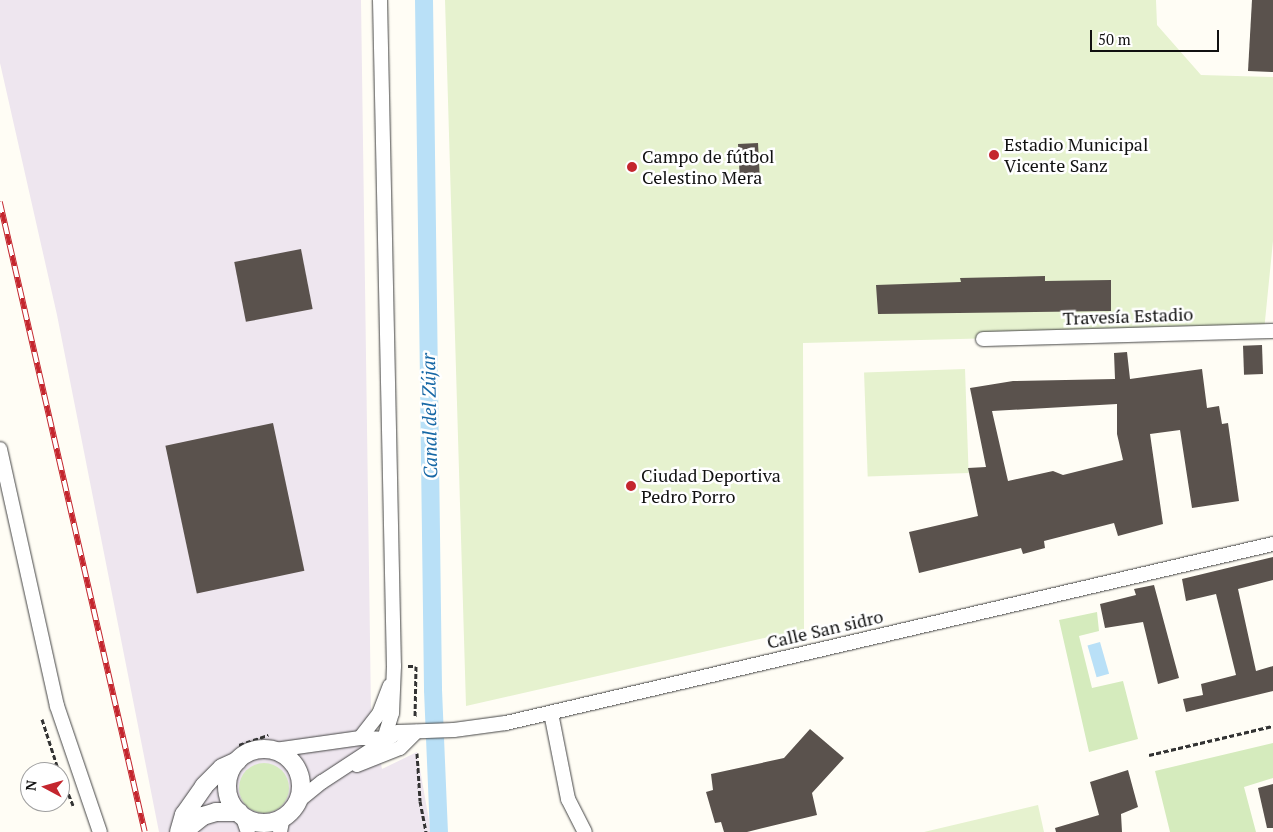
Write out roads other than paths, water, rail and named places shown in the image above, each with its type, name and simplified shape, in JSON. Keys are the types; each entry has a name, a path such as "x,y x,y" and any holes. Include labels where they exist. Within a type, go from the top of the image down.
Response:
{"street":[{"path":"181,832 203,816 216,812 240,814 260,822 282,824 297,802 329,776 384,739 392,713 394,676 380,0"},
{"name":"Travesía Estadio","path":"983,339 1273,331"},
{"path":"0,452 57,706 100,832"},
{"name":"Calle San sidro","path":"384,739 398,732 454,730 551,712 1273,544"},
{"path":"360,738 379,714 394,676"},
{"path":"551,712 568,799 585,832"},
{"path":"329,776 400,748 416,732 392,713"},
{"path":"181,832 184,815 204,786 222,768 254,750 275,750 360,738 384,739"},
{"path":"275,750 295,765 300,777 297,802"},
{"path":"238,760 228,781 232,803 240,814 248,832"}],"water":[{"path":"1100,642 1109,674 1097,677 1088,646"}],"waterway":[{"name":"Canal del Zújar","path":"424,0 433,690 439,832"}],"railway":[{"path":"0,202 145,832"}],"place":[{"name":"Estadio Municipal Vicente Sanz","path":"994,155"},
{"name":"Campo de fútbol Celestino Mera","path":"632,167"},
{"name":"Ciudad Deportiva Pedro Porro","path":"631,486"}]}
